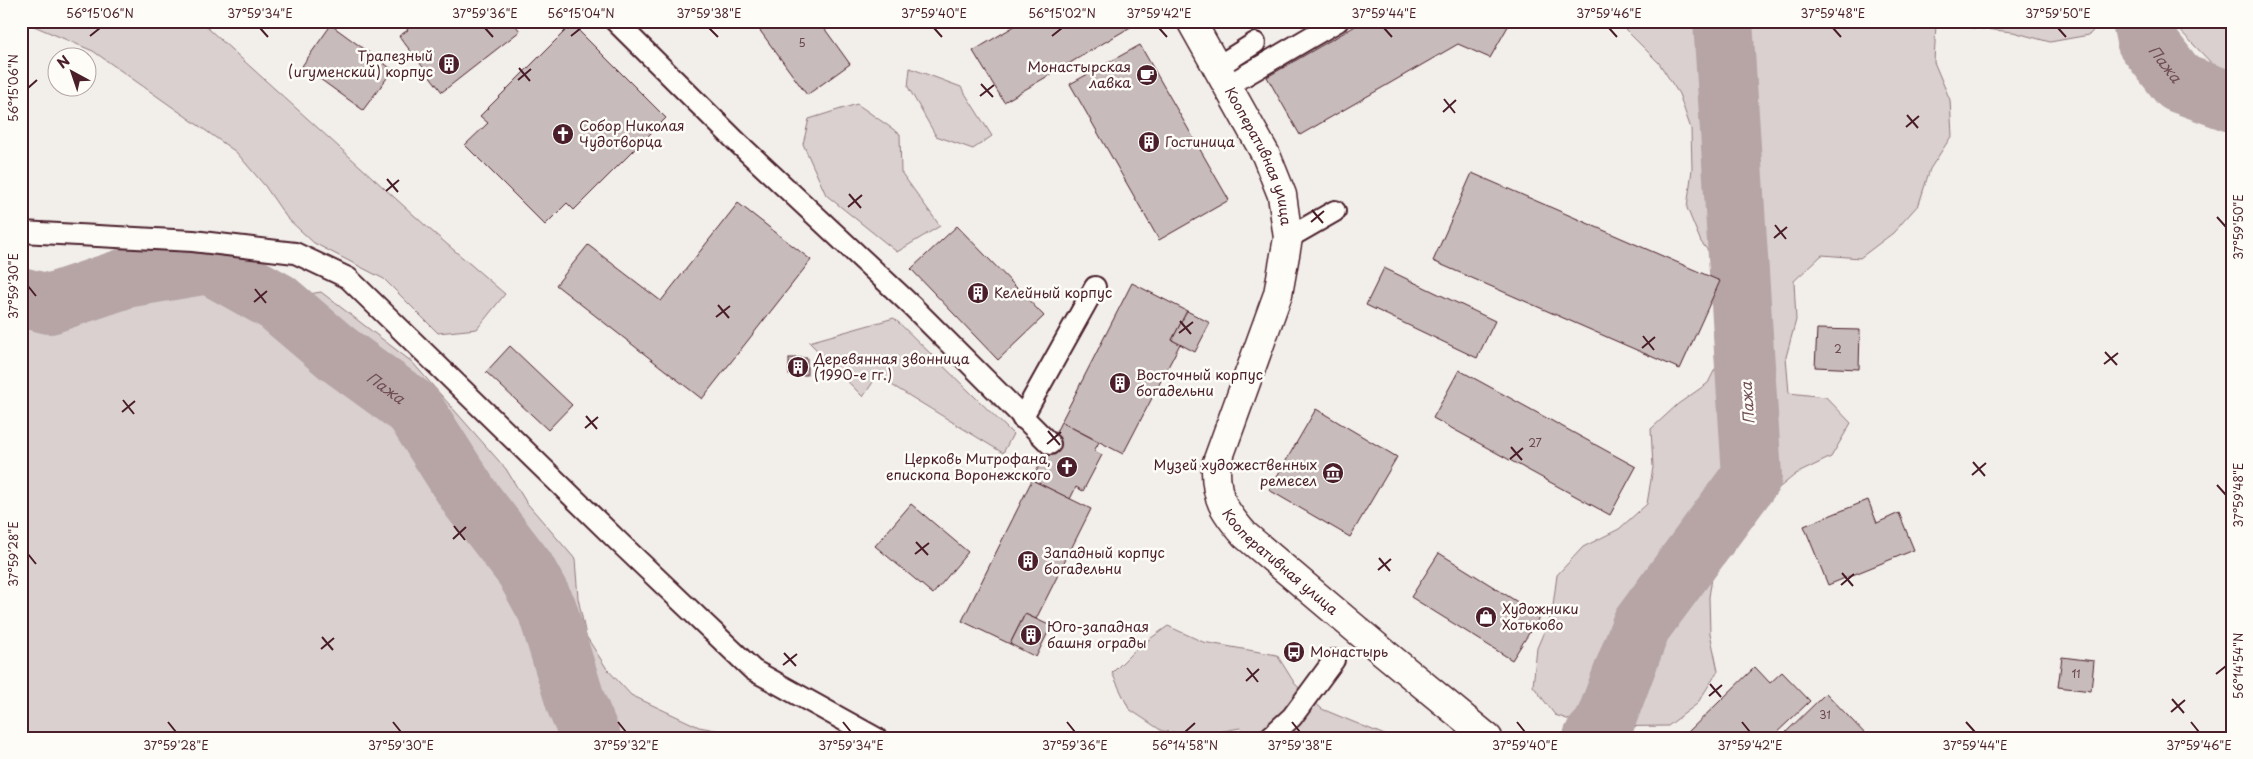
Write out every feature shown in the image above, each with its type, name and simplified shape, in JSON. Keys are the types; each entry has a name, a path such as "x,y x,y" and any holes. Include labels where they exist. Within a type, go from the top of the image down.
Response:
{"main road":[{"name":"Кооперативная улица","path":"1191,21 1266,155 1282,195 1288,238 1278,294 1216,465 1216,484 1220,501 1228,517 1245,535 1487,737"}],"lane":[{"path":"615,21 739,144 912,306 1050,444"},
{"path":"1222,76 1338,21"},
{"path":"1222,76 1255,43"},
{"path":"1288,238 1335,211"},
{"path":"21,232 193,241 295,253 348,278 622,546 753,670 876,738"},
{"path":"1022,418 1095,287"},
{"path":"1269,738 1292,717 1334,660"}],"shaded area":[{"path":"22,21 200,21 427,227 505,294 477,329 438,333 384,279 314,243 287,218 265,186 236,152 98,55 98,48 86,48"},
{"path":"1617,21 2102,21 2089,35 2050,42 2013,32 1936,24 1934,62 1950,100 1952,135 1930,169 1919,204 1893,233 1860,258 1822,255 1794,281 1796,320 1786,357 1789,393 1826,397 1851,423 1831,457 1796,474 1732,526 1715,559 1709,597 1710,633 1718,671 1697,704 1668,726 1591,727 1555,715 1533,686 1537,648 1552,613 1557,575 1583,547 1619,529 1647,504 1653,467 1651,429 1678,404 1708,383 1726,347 1732,311 1726,273 1701,242 1687,208 1692,169 1691,129 1679,94 1659,63"},
{"path":"2171,21 2232,21 2232,76 2218,70"},
{"path":"910,68 961,87 992,136 973,149 936,136 908,87"},
{"path":"857,104 900,134 901,172 940,226 897,252 826,195 803,144 809,119"},
{"path":"212,287 263,328 285,298 321,292 412,362 506,469 526,502 575,559 578,598 586,636 607,669 631,695 699,727 737,734 746,738 21,738 21,331"},
{"path":"894,318 1013,434 1003,453 877,376 863,397 809,342"},
{"path":"1168,626 1203,642 1277,655 1295,684 1322,709 1392,738 1254,738 1240,728 1201,735 1162,731 1129,709 1112,673 1137,648"}],"building":[{"name":"Трапезный (игуменский) корпус","path":"401,21 512,21 520,31 442,92 399,36 408,30"},
{"path":"753,21 819,21 850,64 807,95"},
{"path":"1023,21 1139,22 1004,102 973,51"},
{"path":"1364,21 1511,21 1490,58 1458,44 1300,135 1267,77"},
{"name":"Собор Николая Чудотворца","path":"572,24 666,118 574,210 567,203 545,225 465,145 488,123 480,116"},
{"path":"331,25 393,70 363,110 302,66"},
{"name":"Гостиница","path":"1140,45 1229,200 1159,240 1070,84"},
{"path":"1472,173 1720,281 1680,369 1433,261"},
{"path":"738,203 811,260 702,399 556,285 588,245 661,301"},
{"name":"Келейный корпус","path":"957,226 1044,316 998,360 911,269"},
{"path":"1384,268 1495,321 1477,358 1366,305"},
{"name":"Восточный корпус богадельни","path":"1132,283 1187,311 1172,340 1180,344 1123,454 1061,422"},
{"path":"1187,311 1210,323 1195,352 1172,340"},
{"path":"1817,329 1860,330 1859,369 1815,367"},
{"path":"510,346 572,405 548,430 486,372"},
{"name":"Деревянная звонница (1990-е гг.)","path":"789,358 807,358 807,375 789,375"},
{"path":"1459,370 1636,467 1610,515 1433,418"},
{"name":"Музей художественных ремесел","path":"1316,409 1397,457 1350,537 1269,490"},
{"name":"Церковь Митрофана, епископа Воронежского","path":"1061,422 1099,442 1094,451 1102,455 1083,491 1076,487 1070,499 1032,480"},
{"name":"Западный корпус богадельни","path":"1032,480 1091,509 1036,619 1025,614 1010,644 962,621"},
{"path":"1868,500 1877,523 1899,513 1914,550 1828,585 1804,526"},
{"path":"911,504 968,552 933,594 875,546"},
{"path":"1439,553 1540,616 1512,660 1411,597"},
{"name":"Юго-западная башня ограды","path":"1025,614 1051,626 1036,657 1010,644"},
{"path":"2062,657 2094,661 2091,691 2058,687"},
{"path":"1755,667 1770,683 1782,672 1810,701 1771,738 1689,738 1686,734"},
{"path":"1826,693 1869,738 1780,738"}],"waterway":[{"name":"Пажа","path":"1593,738 1603,727 1641,626 1752,476 1723,21"},
{"name":"Пажа","path":"2142,21 2146,40 2179,83 2232,102"},
{"name":"Пажа","path":"21,297 49,304 126,278 209,264 277,302 337,353 414,409 471,499 525,569 547,609 576,703 591,738"}],"place":[{"name":"Трапезный (игуменский) корпус","path":"449,64"},
{"name":"Монастырская лавка","path":"1147,75"},
{"name":"Собор Николая Чудотворца","path":"563,134"},
{"name":"Гостиница","path":"1149,142"},
{"name":"Келейный корпус","path":"978,293"},
{"name":"Деревянная звонница (1990-е гг.)","path":"798,367"},
{"name":"Восточный корпус богадельни","path":"1120,383"},
{"name":"Церковь Митрофана, епископа Воронежского","path":"1067,467"},
{"name":"Музей художественных ремесел","path":"1333,473"},
{"name":"Западный корпус богадельни","path":"1028,561"},
{"name":"Художники Хотьково","path":"1486,617"},
{"name":"Юго-западная башня ограды","path":"1031,635"},
{"name":"Монастырь","path":"1294,652"}]}
